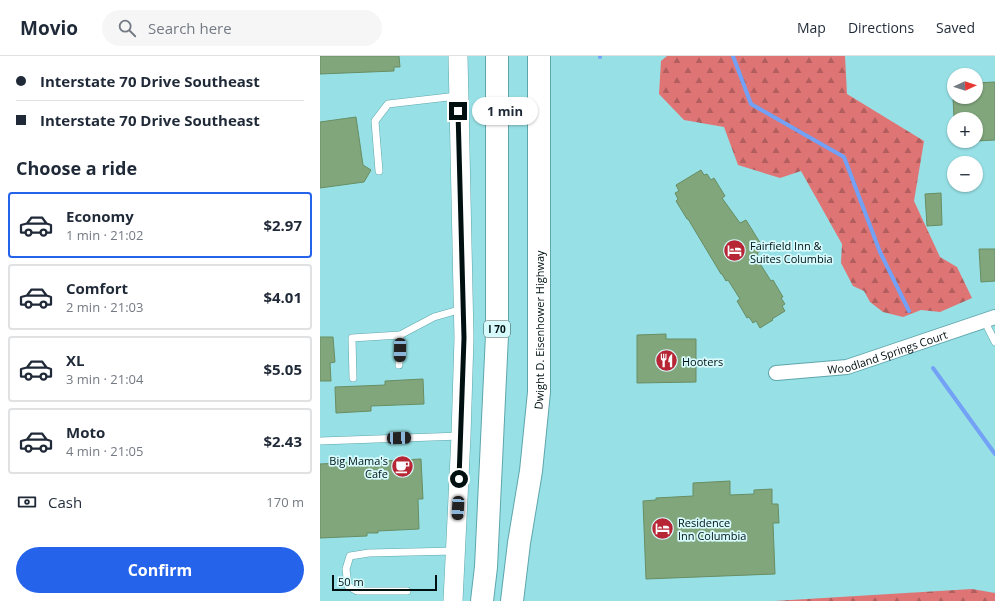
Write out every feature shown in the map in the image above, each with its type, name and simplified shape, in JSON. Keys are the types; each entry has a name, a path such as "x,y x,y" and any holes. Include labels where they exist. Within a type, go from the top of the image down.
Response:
{"highway":[{"name":"I 70","path":"482,601 486,567 497,335 497,56"},
{"name":"Dwight D. Eisenhower Highway","path":"512,601 519,543 531,471 539,392 539,56"}],"street":[{"path":"452,601 462,436 464,308 458,56"},
{"name":"Woodland Springs Court","path":"776,373 847,367 989,318"}],"lane":[{"path":"379,172 375,121 388,104 458,96"},
{"path":"353,378 352,338 400,335 434,317 464,308"},
{"path":"989,318 995,342"},
{"path":"399,365 400,335"},
{"path":"320,441 462,436"},
{"path":"407,590 357,591 348,586 346,569 350,556 369,553 455,551"}],"green space":[{"path":"667,56 845,56 847,94 924,141 914,201 940,257 957,267 972,298 940,312 921,310 903,317 883,312 870,302 864,291 853,286 841,263 842,244 801,171 780,178 738,165 724,127 684,120 659,94 661,61"},
{"path":"972,589 995,593 995,601 774,601"}],"building":[{"path":"320,56 399,56 400,67 394,67 394,71 320,74"},
{"path":"995,82 995,140 983,141 983,112 954,112 953,104 983,104 983,83"},
{"path":"356,117 363,165 371,170 364,182 320,188 320,122"},
{"name":"Fairfield Inn & Suites Columbia","path":"701,170 704,175 707,174 711,180 714,178 725,196 722,198 740,223 746,220 764,249 757,253 761,261 759,262 771,281 773,280 783,297 781,298 785,304 782,306 785,311 760,328 756,321 753,323 749,317 747,318 737,301 740,299 728,280 726,281 721,274 676,201 678,199 675,193 679,191 676,185"},
{"path":"941,193 942,225 927,226 925,194"},
{"path":"979,249 995,249 995,281 981,282"},
{"name":"Hooters","path":"666,334 666,339 696,339 696,382 637,383 637,335"},
{"path":"320,337 333,337 335,362 330,363 331,381 320,381"},
{"path":"423,379 424,404 371,406 371,411 336,413 335,387 385,385 385,381"},
{"path":"421,459 423,499 418,499 419,529 378,531 378,533 367,533 367,536 320,538 320,464"},
{"name":"Residence Inn Columbia","path":"730,481 730,495 754,494 754,490 772,489 772,504 778,504 779,523 773,523 775,574 646,579 643,501 656,500 656,498 693,496 693,483"}],"waterway":[{"path":"733,56 751,104 844,157 880,252 909,311"},
{"path":"933,368 995,454"}],"place":[{"name":"Fairfield Inn & Suites Columbia","path":"734,251"},
{"name":"Hooters","path":"667,361"},
{"name":"Big Mama's Cafe","path":"403,466"},
{"name":"Residence Inn Columbia","path":"663,528"}],"route":[{"path":"458,111 464,308 462,436 459,479"}]}
